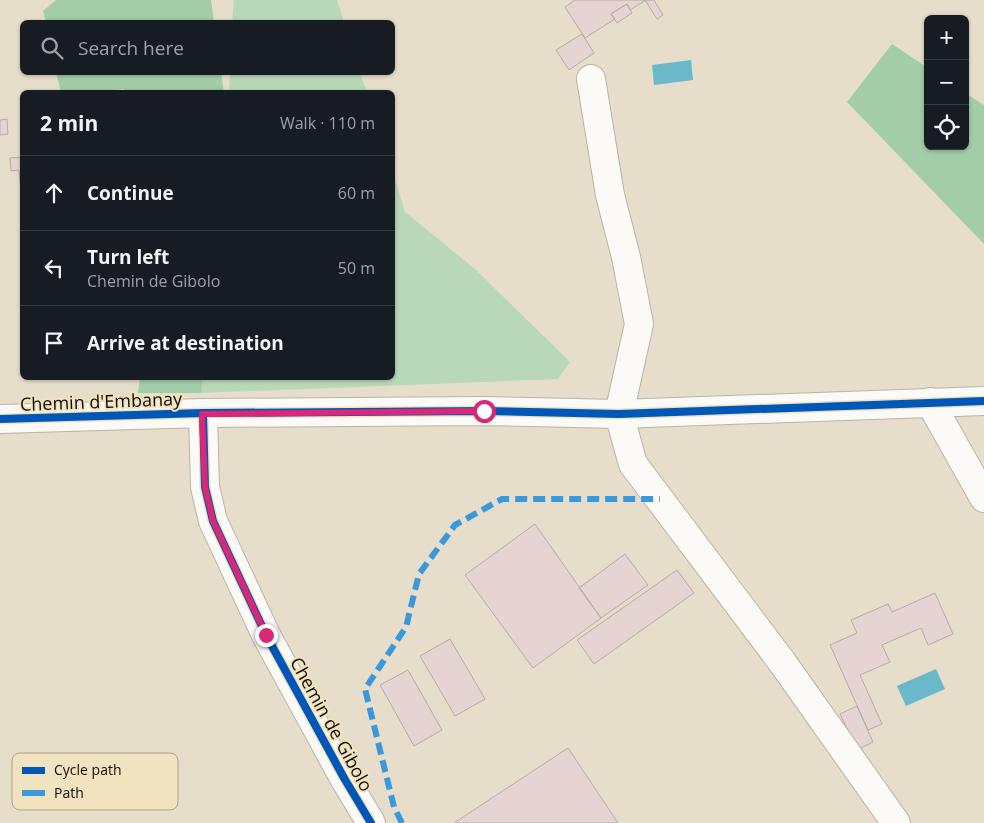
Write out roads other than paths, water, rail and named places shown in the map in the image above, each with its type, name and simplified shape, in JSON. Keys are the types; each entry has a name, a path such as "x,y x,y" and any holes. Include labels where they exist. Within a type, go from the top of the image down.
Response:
{"street":[{"path":"591,79 610,195 626,257 638,324 619,414 634,464 782,662 896,823"},
{"name":"Chemin d'Embanay","path":"0,419 202,414 484,411 619,414 984,401"},
{"path":"930,402 984,498"},
{"name":"Chemin de Gibolo","path":"202,414 205,487 213,521 266,635 344,778 371,823"}],"water":[{"path":"691,60 693,80 654,85 652,65"},
{"path":"936,669 945,689 906,706 897,686"}]}
